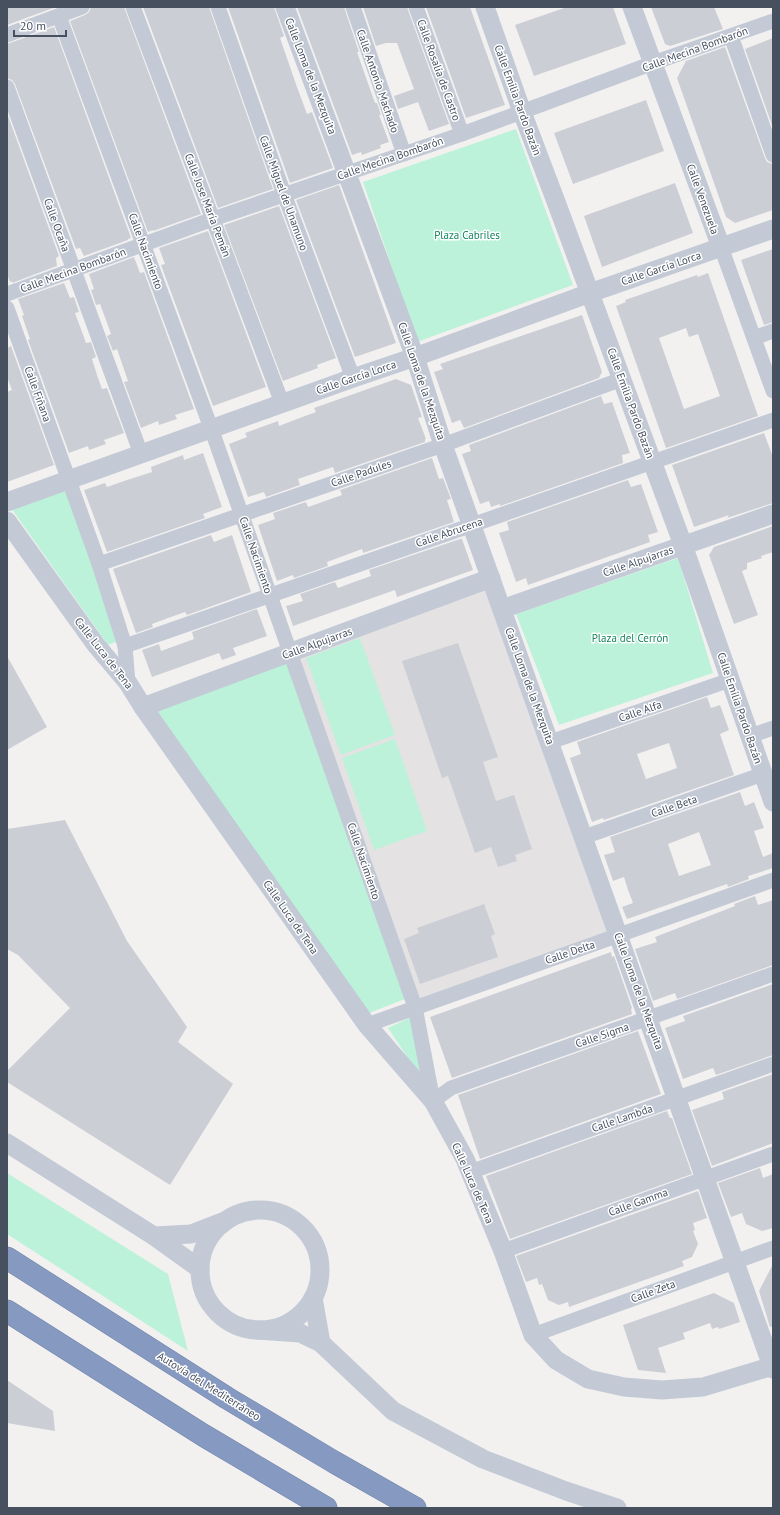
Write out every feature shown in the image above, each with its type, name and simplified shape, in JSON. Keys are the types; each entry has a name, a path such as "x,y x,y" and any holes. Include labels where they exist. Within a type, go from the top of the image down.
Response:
{"highway":[{"name":"Autovía del Mediterráneo","path":"7,1258 227,1398 415,1508"},
{"path":"7,1310 204,1436 326,1508"}],"street":[{"path":"7,35 82,7"},
{"name":"Calle Jose María Pemán","path":"133,7 282,403"},
{"name":"Calle Miguel de Unamuno","path":"218,7 284,194 353,378"},
{"name":"Calle Loma de la Mezquita","path":"285,7 415,358 443,445 649,1018 772,1367"},
{"name":"Calle Antonio Machado","path":"353,7 404,154"},
{"name":"Calle Rosalía de Castro","path":"416,7 462,134"},
{"name":"Calle Emilia Pardo Bazán","path":"485,7 522,112 653,462 773,802"},
{"name":"Calle Venezuela","path":"632,7 773,391"},
{"name":"Calle Nacimiento","path":"59,16 211,428 415,1007 434,1101"},
{"name":"Calle Mecina Bombarón","path":"7,294 284,194 462,134 653,63 773,21"},
{"path":"731,36 773,154"},
{"name":"Calle Ocaña","path":"7,87 141,454"},
{"name":"Calle García Lorca","path":"7,502 211,428 353,378 415,358 721,246 773,229"},
{"name":"Calle Fiñana","path":"7,308 99,564 125,646 128,683"},
{"path":"754,338 773,331"},
{"name":"Calle Padules","path":"99,564 443,445 622,379"},
{"name":"Calle Abrucena","path":"125,646 773,420"},
{"name":"Calle Alpujarras","path":"502,609 773,514"},
{"name":"Calle Luca de Tena","path":"7,521 96,645 128,683 143,707 367,1025 434,1101 465,1159 503,1251 533,1335"},
{"name":"Calle Alpujarras","path":"143,707 491,578"},
{"name":"Calle Alfa","path":"550,742 730,680"},
{"path":"750,736 773,728"},
{"name":"Calle Beta","path":"584,837 763,774"},
{"name":"Calle Delta","path":"367,1025 773,880"},
{"name":"Calle Sigma","path":"434,1101 451,1088 773,974"},
{"name":"Calle Lambda","path":"470,1172 773,1064"},
{"path":"7,1143 154,1236 200,1269"},
{"name":"Calle Gamma","path":"503,1251 773,1154"},
{"path":"154,1236 191,1234 244,1212 264,1210 283,1215 300,1225 312,1241 319,1259 319,1279 313,1298 303,1312 290,1322 274,1328 257,1330"},
{"path":"226,1220 212,1234 203,1250 200,1269 202,1287 210,1304 223,1317 239,1326 257,1330 300,1333 322,1343 393,1411 483,1459 516,1473 617,1508"},
{"name":"Calle Zeta","path":"533,1335 773,1248"},
{"path":"313,1298 322,1343"},
{"path":"533,1335 556,1360 588,1379 624,1387 662,1390 703,1387 772,1367"}],"shaded area":[{"path":"491,578 619,935 415,1007 290,653"}],"green space":[{"name":"Plaza Cabriles","path":"516,129 573,285 417,342 363,182"},
{"path":"66,488 118,641 108,645 11,508"},
{"name":"Plaza del Cerrón","path":"678,558 713,673 559,725 516,614"},
{"path":"360,638 395,735 341,755 306,658"},
{"path":"286,658 405,999 369,1013 155,709"},
{"path":"395,739 427,831 374,850 342,758"},
{"path":"411,1017 424,1082 388,1028"},
{"path":"7,1173 168,1274 188,1351 7,1234"}],"building":[{"path":"7,7 56,7 7,25"},
{"path":"91,7 124,7 201,214 148,232 70,21 85,15 89,12"},
{"path":"143,7 209,7 273,189 218,208"},
{"path":"228,7 274,7 284,36 280,38 297,87 307,114 312,112 333,168 290,183"},
{"path":"297,7 344,7 359,52 357,52 375,103 377,103 381,115 379,115 389,142 380,145 381,148 362,155 361,152 352,155"},
{"path":"363,7 407,7 449,124 429,131 418,102 398,109 394,96 414,89 397,43 386,43 376,46"},
{"path":"426,7 470,7 505,105 466,118"},
{"path":"567,7 613,7 626,44 534,76 515,25"},
{"path":"651,7 714,7 723,29 670,46 665,44"},
{"path":"54,27 131,238 84,256 80,248 76,249 15,84 12,80 7,78 7,44"},
{"path":"773,38 773,128 745,49"},
{"path":"725,47 765,158 767,162 773,164 773,210 735,223 726,217 677,78 686,61"},
{"path":"646,100 664,151 573,184 554,133"},
{"path":"7,113 59,256 56,258 57,266 12,283 12,281 10,282 7,274"},
{"path":"675,183 693,233 602,267 584,216"},
{"path":"339,185 396,343 355,357 296,200"},
{"path":"279,206 336,358 317,365 318,368 283,381 224,225"},
{"path":"208,231 266,387 213,406 161,265 165,264 159,248"},
{"path":"773,249 773,322 764,325 741,260"},
{"path":"134,257 140,273 144,272 194,409 175,415 177,419 159,425 158,421 141,428 124,382 128,381 117,349 113,351 107,336 111,334 106,320 100,304 96,305 91,290 94,289 89,274"},
{"path":"708,273 758,416 666,448 616,306 626,302 625,300 697,275 698,277","holes":["686,328 689,337 698,334 720,396 684,409 659,338"]},
{"path":"64,283 70,298 74,297 79,312 75,313 86,343 91,342 96,357 92,359 102,389 107,388 124,433 104,440 106,444 89,450 88,446 69,453 28,340 30,339 18,299"},
{"path":"582,315 602,372 599,378 464,428 460,420 452,423 434,372 443,369 440,364"},
{"path":"11,346 54,465 7,482 7,392 12,390 7,377 7,348"},
{"path":"396,379 411,385 422,417 418,418 426,439 425,442 335,473 333,467 298,479 300,485 266,497 264,492 248,497 229,444 247,437 245,433 278,421 279,426 316,412 314,408"},
{"path":"601,396 604,404 612,402 630,453 622,455 623,463 500,506 500,504 491,507 489,501 480,504 462,454 471,451 469,445"},
{"path":"764,433 773,457 773,503 727,518 729,515 694,527 672,465"},
{"path":"203,453 222,507 203,514 205,518 107,552 84,490 105,483 107,487 152,472 151,467 183,455 184,460"},
{"path":"432,458 439,479 443,478 451,499 447,500 454,522 363,553 362,549 327,562 328,566 294,578 293,575 277,581 258,525 275,519 273,513 306,502 308,507 342,495 340,490"},
{"path":"628,480 631,487 641,484 658,532 648,535 650,542 528,585 526,578 516,582 499,533 509,530 507,522"},
{"path":"773,526 773,552 761,556 762,558 747,563 747,569 742,571 758,615 734,624 709,555 714,547"},
{"path":"211,535 214,542 232,535 251,592 187,615 185,612 168,618 152,624 153,627 136,633 113,569"},
{"path":"462,539 473,570 397,597 395,590 293,626 286,606 303,601 300,594 335,582 338,588 371,576 369,570"},
{"path":"257,609 267,636 233,648 236,655 222,660 219,653 152,677 142,650 159,644 161,651 194,639 192,632"},
{"path":"458,643 498,757 483,762 496,801 514,795 532,849 515,855 517,861 498,867 491,847 475,853 448,776 442,778 402,661"},
{"path":"7,656 47,727 7,750"},
{"path":"707,697 711,708 720,705 729,730 720,734 734,775 604,820 603,818 592,822 570,758 581,754 577,742","holes":["669,743 677,768 646,779 637,754"]},
{"path":"740,792 745,806 754,802 764,828 754,831 763,857 773,853 773,868 748,876 749,879 728,887 727,884 627,919 622,907 633,903 624,877 613,881 604,855 615,852 610,837","holes":["699,832 711,865 679,876 668,844"]},
{"path":"65,820 127,941 187,1027 178,1042 233,1084 170,1185 7,1082 7,1071 70,1008 18,955 7,949 7,829"},
{"path":"755,896 758,905 773,900 773,965 677,999 675,993 653,1001 635,949 657,942 655,937 735,906 734,904"},
{"path":"484,904 495,934 491,936 498,957 420,984 404,939 419,933 417,928"},
{"path":"611,952 612,957 614,956 632,1008 632,1014 452,1078 430,1017"},
{"path":"773,984 773,1055 716,1075 713,1068 683,1079 665,1028 685,1021 683,1016"},
{"path":"638,1031 661,1094 480,1159 458,1095"},
{"path":"773,1074 773,1143 712,1166 692,1110 724,1099 722,1092"},
{"path":"667,1111 670,1118 672,1118 692,1174 510,1239 486,1176"},
{"path":"760,1168 763,1178 773,1174 773,1228 762,1231 746,1224 742,1213 731,1217 718,1183"},
{"path":"698,1191 707,1218 693,1223 695,1230 693,1231 698,1244 692,1257 682,1261 684,1266 569,1307 568,1302 559,1305 548,1300 542,1284 539,1285 537,1278 526,1282 516,1256"},
{"path":"773,1264 773,1326 770,1327 759,1291"},
{"path":"714,1293 734,1303 740,1322 719,1329 718,1327 712,1329 710,1323 683,1333 685,1339 658,1348 666,1373 638,1370 623,1325"},
{"path":"7,1380 53,1411 55,1431 7,1423"}]}
